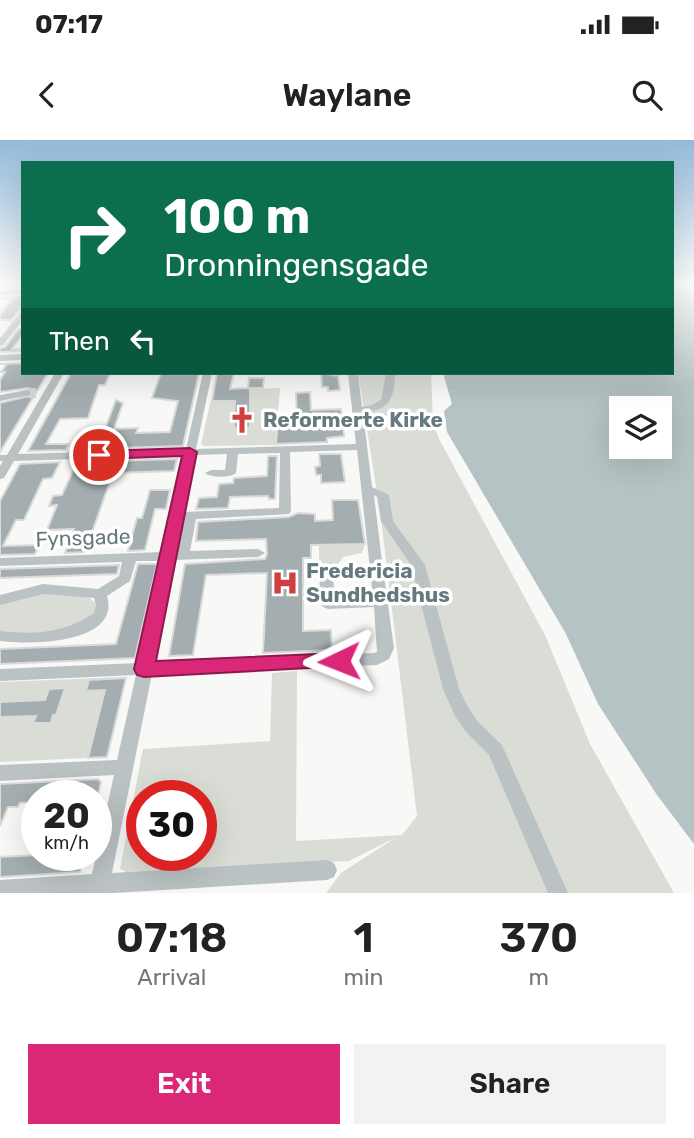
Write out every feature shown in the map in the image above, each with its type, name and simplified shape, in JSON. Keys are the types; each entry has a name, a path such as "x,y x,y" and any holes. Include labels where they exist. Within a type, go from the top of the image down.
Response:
{"street":[{"path":"1,341 19,319"},
{"path":"0,358 21,357"},
{"path":"0,476 5,458 59,375"},
{"path":"175,556 176,516 207,375"},
{"path":"0,675 377,659 383,655 386,648 379,573 353,375"},
{"path":"358,411 384,405 388,400 391,375"},
{"path":"0,397 48,393"},
{"path":"5,458 361,447"},
{"path":"176,516 285,511 285,449"},
{"path":"211,473 230,473 233,451"},
{"path":"368,489 383,495 387,521 418,565 451,689 472,727 496,750 504,765 516,800 544,856 558,893"},
{"path":"99,889 144,669 175,556 190,515"},
{"name":"Fynsgade","path":"0,562 258,553"},
{"path":"0,600 43,589 100,594 125,578 130,557"},
{"path":"379,573 326,574 328,604 382,602"},
{"path":"0,636 42,638 82,628 101,615 103,605 100,594"},
{"path":"0,773 124,767"},
{"path":"0,890 99,889 327,870"}],"shaded area":[{"path":"674,319 694,319 694,844 657,795 598,704 566,634 447,432 444,411 452,404 444,375 674,375"},
{"path":"358,375 431,375 433,422 439,439 545,635 590,744 674,893 326,893 341,873 395,838 349,861 217,868 217,780 137,780 143,749 270,741 272,673 297,671 296,841 402,835 417,816 380,511"},
{"path":"280,388 275,445 201,444 212,395 250,394 251,389"},
{"path":"365,544 362,553 343,557 336,567 319,567 319,546"},
{"path":"41,592 87,596 97,604 94,618 55,634 0,633 0,602"},
{"path":"126,677 107,757 0,762 0,682"},
{"path":"126,838 126,871 146,871 126,872 120,869"}],"building":[{"path":"21,329 21,338 12,349 21,351 0,352 0,348 5,347"},
{"path":"21,363 21,375 47,375 0,452 0,403 33,395 32,389 28,388 0,392 0,380 5,372 1,372 7,364 0,364"},
{"path":"70,375 110,375 105,385 99,385 88,418 60,419 46,444 69,444 66,450 28,451"},
{"path":"160,375 199,375 183,446 83,449 89,435 103,434 116,400 123,403 114,429 138,428 136,433 170,432 178,401 152,398"},
{"path":"217,375 234,375 230,389 248,388 249,378 264,378 263,388 250,388 250,427 234,428 235,401 212,401"},
{"path":"321,375 338,376 340,390 328,391 328,387 322,387"},
{"path":"310,392 311,410 341,409 344,436 327,438 327,442 276,444 278,421 297,421 296,393"},
{"path":"319,454 341,454 345,482 321,483 321,475 316,475 315,467 320,466"},
{"path":"268,456 277,456 275,499 269,499 268,496 230,497 228,508 196,509 199,498 217,497 219,484 233,483 234,478 267,476"},
{"path":"177,459 174,471 113,473 85,552 65,553 74,529 47,530 57,505 49,506 53,496 62,495 77,462"},
{"path":"60,462 52,478 43,479 24,520 16,520 3,546 39,545 35,554 0,555 0,501 20,464"},
{"path":"150,490 170,490 166,509 155,509 145,550 128,551 137,518 142,518"},
{"name":"Fredericia Sundhedshus","path":"332,500 358,500 365,544 311,545 311,558 303,558 303,631 331,630 332,650 263,653 267,573 206,575 193,655 169,656 185,564 265,559 267,554 266,539 196,541 198,522 289,517 298,513 315,514 315,521 333,520"},
{"path":"138,564 157,564 135,658 0,664 0,649 116,644"},
{"path":"119,565 117,574 0,578 0,569"},
{"path":"126,678 107,757 88,758 105,690 86,691 89,680"},
{"path":"65,688 51,723 33,723 36,716 0,717 0,702 45,700 49,689"},
{"path":"21,783 21,803 18,807 8,807 0,826 0,784"},
{"path":"21,856 21,871 80,871 0,877 0,857"}],"tunnel":[{"path":"27,393 36,393"}],"place":[{"name":"Reformerte Kirke","path":"242,420"},
{"name":"Fredericia Sundhedshus","path":"285,583"}],"route":[{"path":"99,455 190,452 144,669 339,661"}]}
